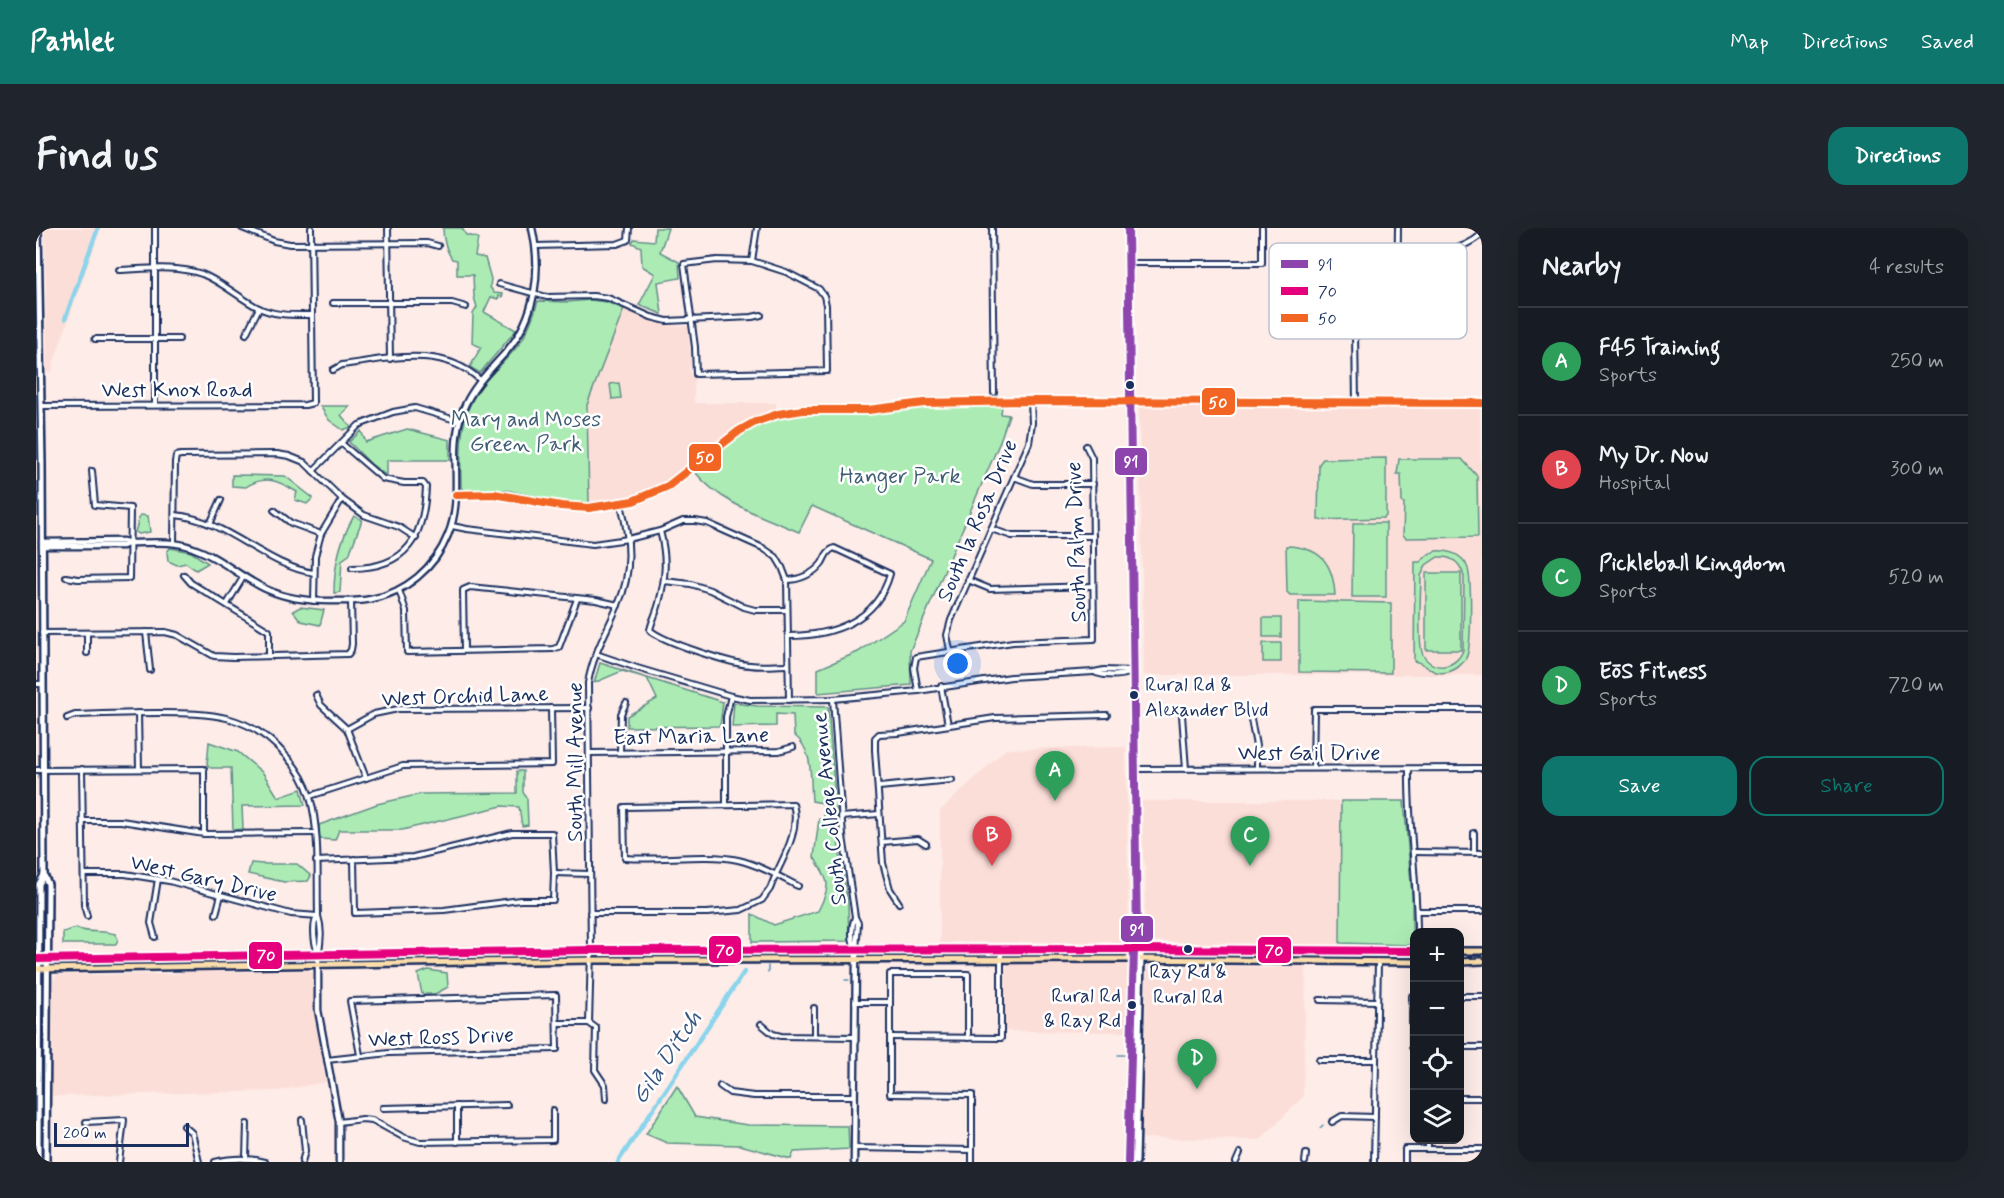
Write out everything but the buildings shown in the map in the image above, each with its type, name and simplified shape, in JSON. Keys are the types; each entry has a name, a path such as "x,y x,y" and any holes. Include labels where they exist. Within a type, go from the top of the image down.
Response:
{"main road":[{"path":"38,228 42,544 42,633 39,684 44,875 48,884 46,1162"},
{"path":"1128,228 1137,940 1134,954 1128,1162"},
{"path":"38,1162 39,884 44,875"},
{"path":"1136,1162 1141,954 1137,940"},
{"path":"38,959 318,955 855,954 1001,949 1134,954 1410,951"},
{"path":"1274,951 1274,961"},
{"path":"1464,951 1482,951"},
{"path":"38,969 318,964 591,955 855,954 1002,959 1141,954 1274,961 1410,962"},
{"path":"1464,962 1482,962"}],"street":[{"path":"154,228 156,405"},
{"path":"242,228 274,242 427,243 438,246"},
{"path":"119,270 180,269 219,282 259,308 285,315 311,315 311,228"},
{"path":"388,228 390,359"},
{"path":"42,544 123,541 174,543 203,552 275,593 295,599 351,601 371,599 399,590 416,579 435,560 452,526 456,495 455,440 459,421 480,380 507,351 528,315 535,295 538,265 532,228"},
{"path":"536,246 617,244 628,240 629,228"},
{"path":"752,261 757,228"},
{"path":"992,228 994,393"},
{"path":"1128,263 1262,263 1262,228"},
{"path":"1467,244 1482,236"},
{"path":"717,260 752,261 786,272 819,289 826,305 827,372 696,374 684,264 717,260"},
{"path":"499,284 535,295 555,298 600,297 660,320 673,322 752,318 761,315"},
{"path":"333,303 452,303 466,307"},
{"path":"246,334 259,308"},
{"name":"West Knox Road","path":"41,406 305,405 313,403 311,315"},
{"path":"95,339 179,339"},
{"path":"1355,339 1356,403"},
{"path":"333,370 342,365 420,356 436,357 459,365 480,380"},
{"path":"456,495 494,494 589,508 621,504 645,497 668,486 739,431 760,420 803,410 868,410 924,403 1031,401 1482,403"},
{"name":"South la Rosa Drive","path":"950,650 947,635 951,620 1029,442 1032,423 1031,401"},
{"path":"313,471 359,425 393,412 415,408 459,421"},
{"path":"341,443 383,479 404,483 423,483 426,487 422,524 416,538 391,561 370,568 352,568"},
{"name":"South Palm Drive","path":"950,650 1013,642 1094,639 1092,458 1086,446"},
{"path":"174,543 176,456 181,454 289,456 304,462 342,499 364,515 399,528 416,538"},
{"path":"66,578 129,579 130,508 94,505 92,471"},
{"path":"1014,477 1033,484 1093,484"},
{"path":"314,601 315,556 321,534 342,499"},
{"path":"210,524 221,500"},
{"name":"South Mill Avenue","path":"606,1099 604,1085 595,1070 596,1028 589,1023 591,955 588,683 596,654 618,605 628,572 628,539 621,504"},
{"path":"274,510 291,523 321,534"},
{"path":"175,515 210,524 282,565 314,573"},
{"path":"452,526 584,543 606,543 660,531 683,522 695,521 707,523 763,548 776,557 787,580 789,700"},
{"path":"991,529 1012,536 1093,536"},
{"path":"660,531 666,552 664,581 650,630 680,645 749,665 788,665"},
{"path":"787,580 801,578 813,571 822,563 826,552 834,548 890,574 886,589 876,603 861,617 829,633 788,636"},
{"path":"184,575 191,583 269,631 269,656"},
{"path":"227,604 244,576"},
{"path":"968,580 990,589 1093,586"},
{"path":"664,581 691,584 710,590 744,608 787,610"},
{"path":"464,650 463,590 470,587 618,605"},
{"path":"399,590 406,611 408,652 554,649 559,647 577,599"},
{"path":"42,633 165,632 177,635 214,656 348,654 352,644 351,601"},
{"path":"146,632 150,670"},
{"path":"87,633 87,653"},
{"path":"918,691 914,668 916,657 950,650"},
{"path":"596,654 628,666 750,700 833,699 918,691 1011,677 1104,670 1134,671"},
{"path":"941,686 948,724"},
{"path":"315,695 321,705 347,729 366,778"},
{"path":"726,804 726,717 731,696"},
{"name":"South College Avenue","path":"833,699 841,817 855,917 852,923 852,942 855,954"},
{"path":"620,752 621,714 626,702"},
{"path":"310,796 403,766 552,764 551,708"},
{"name":"West Orchid Lane","path":"347,729 374,714 398,709 589,708"},
{"path":"1313,768 1314,710 1482,709"},
{"path":"138,713 139,769"},
{"path":"67,718 75,715 204,713 233,719 263,734 276,744 298,771 310,796 316,833 318,916 315,921 315,946 318,955 318,1010 339,1122 339,1162"},
{"path":"1250,714 1257,751 1257,768"},
{"path":"899,903 890,890 883,862 875,750 875,738 879,734 995,718 1107,716"},
{"path":"1182,716 1186,769"},
{"name":"East Maria Lane","path":"589,753 779,751 793,747"},
{"path":"36,768 204,769 204,834"},
{"name":"West Gail Drive","path":"1135,769 1482,768"},
{"path":"82,769 84,905 87,916"},
{"path":"1409,769 1409,814 1417,928"},
{"path":"879,787 952,780"},
{"path":"590,913 741,910 762,900 770,889 776,874 792,837 795,812 793,804 624,807 625,858 735,860 752,864 776,874 798,886"},
{"path":"841,817 879,814"},
{"path":"83,821 121,821 204,834 316,833"},
{"path":"316,861 354,859 413,857 512,832 552,833 553,900 520,900 444,910 356,912 354,859"},
{"path":"1474,832 1474,852"},
{"path":"882,842 918,839 926,844"},
{"path":"1413,852 1482,853"},
{"path":"554,873 590,874"},
{"name":"West Gary Drive","path":"84,874 126,874 158,879 291,914 318,916"},
{"path":"155,937 151,923 158,879"},
{"path":"216,914 221,895"},
{"path":"1417,911 1482,911"},
{"path":"890,1037 1001,1038 1001,949"},
{"path":"854,1162 855,954"},
{"path":"1374,1162 1378,962"},
{"path":"968,1038 968,974 890,974 890,1094 972,1095 972,1162"},
{"path":"360,1055 350,1001 556,995 557,1023 589,1023"},
{"path":"1464,996 1482,996"},
{"path":"1320,1000 1377,1001"},
{"path":"855,1002 890,1002"},
{"path":"814,1008 814,1036"},
{"name":"West Ross Drive","path":"326,1060 389,1053 557,1049 557,1023"},
{"path":"761,1024 773,1034 781,1036 855,1037"},
{"path":"1464,1047 1482,1047"},
{"path":"1319,1060 1376,1060"},
{"path":"720,1086 730,1093 754,1096 854,1096"},
{"path":"38,1087 47,1088"},
{"path":"1464,1098 1482,1098"},
{"path":"383,1108 507,1105"},
{"path":"457,1106 457,1142"},
{"path":"339,1122 372,1120 403,1137 420,1142 553,1140 553,1110"},
{"path":"1332,1122 1342,1116 1375,1117"},
{"path":"86,1122 124,1120 119,1162"},
{"path":"302,1120 305,1151 302,1162"},
{"path":"246,1158 247,1124"},
{"path":"184,1126 192,1133 199,1162"},
{"path":"1428,1144 1428,1149"},
{"path":"854,1149 972,1150"},
{"path":"1405,1162 1405,1149 1482,1149"},
{"path":"1236,1162 1240,1153"},
{"path":"1305,1162 1306,1154"},
{"path":"1367,1156 1375,1156"},
{"path":"215,1162 231,1158 246,1158 264,1162"}],"shaded area":[{"path":"45,228 101,228 52,372 47,372"},
{"path":"624,309 652,322 671,326 688,326 691,361 689,368 694,378 694,403 776,403 776,410 754,418 732,431 664,484 623,500 589,504 587,405"},
{"path":"1139,405 1480,405 1482,675 1144,675"},
{"path":"1126,747 1129,938 1127,943 1122,945 1110,942 954,942 940,945 940,811 1006,749"},
{"path":"1142,801 1341,801 1340,947 1303,945 1251,947 1221,943 1147,941 1144,935 1146,868 1143,856"},
{"path":"1124,963 1130,968 1126,1032 1005,1031 1006,968 1009,964"},
{"path":"1152,963 1266,968 1306,965 1303,1097 1260,1140 1140,1138 1143,1078 1141,1064 1145,1043 1147,968"},
{"path":"260,970 310,971 313,973 315,1017 326,1082 277,1091 52,1096 50,1086 53,1050 51,1025 53,980 57,975 175,974 187,971 249,972"}],"green space":[{"path":"443,228 462,228 466,235 478,238 475,256 485,258 491,279 490,287 494,293 503,294 498,299 491,297 484,312 516,330 480,373 470,367 481,347 472,343 473,314 477,307 473,275 457,275 457,260 452,259 448,252"},
{"path":"655,228 668,228 660,252 679,262 680,278 658,282 662,314 639,305 655,274 642,266 641,247 632,243 634,239 654,241"},
{"name":"Mary and Moses Green Park","path":"538,301 606,302 624,309 587,405 589,504 561,502 506,490 463,490 461,487 462,432 477,392 522,340"},
{"path":"619,383 621,398 612,399 610,384"},
{"path":"320,406 350,406 341,415 351,427 343,430 329,420"},
{"name":"Hanger Park","path":"948,406 1002,406 1001,414 1009,415 999,444 910,651 911,685 818,693 818,669 858,652 904,621 931,559 812,506 799,532 730,501 717,493 695,472 743,433 774,419 802,414 874,413"},
{"path":"407,429 450,440 450,460 387,460 387,476 349,442 361,431 366,442"},
{"path":"1386,458 1386,516 1383,518 1318,520 1319,464 1323,459"},
{"path":"1399,459 1462,459 1477,476 1478,537 1406,538 1403,535 1404,503 1402,502 1401,474 1397,474"},
{"path":"232,475 285,476 313,498 307,504 295,500 297,492 272,480 259,481 246,487 232,486"},
{"path":"140,515 148,516 150,532 139,534 135,532"},
{"path":"354,516 362,520 349,555 342,560 340,592 334,593 339,553"},
{"path":"1353,523 1386,523 1386,597 1352,597"},
{"path":"1286,546 1308,549 1322,558 1328,565 1335,595 1290,595 1287,592"},
{"path":"170,548 191,552 208,563 196,570 186,563 177,565 168,561 167,552"},
{"path":"1436,551 1450,552 1462,558 1469,573 1471,612 1468,652 1466,658 1456,669 1442,673 1414,661 1415,562 1420,562","holes":["1438,557 1455,561 1464,577 1463,650 1456,661 1445,666 1438,666 1427,661 1421,649 1421,576 1426,565"]},
{"path":"1426,573 1461,573 1461,650 1426,650"},
{"path":"1299,601 1391,603 1391,673 1299,672"},
{"path":"300,607 324,610 320,625 301,621 293,611"},
{"path":"1263,618 1281,618 1281,637 1263,637"},
{"path":"1263,643 1281,643 1281,662 1263,662"},
{"path":"600,663 723,702 720,726 627,727 627,716 657,699 647,678 622,671 594,683"},
{"path":"734,703 757,706 828,707 839,849 848,904 849,941 752,942 752,914 774,925 818,911 827,889 826,878 814,857 819,819 824,819 823,803 812,801 808,756 805,748 794,735 793,715 776,714 776,726 732,727"},
{"path":"209,742 238,752 263,773 278,797 301,789 305,805 242,806 243,829 233,830 231,768 211,768 207,765"},
{"path":"517,771 523,771 523,792 527,799 528,825 522,826 519,807 502,806 402,830 339,830 335,840 320,839 319,825 377,804 421,794 517,793"},
{"path":"1341,801 1404,801 1412,895 1410,945 1340,943"},
{"path":"251,863 297,864 311,876 308,881 284,882 248,874"},
{"path":"76,928 115,934 118,939 116,944 63,944 63,932"},
{"path":"428,970 447,973 448,987 435,994 422,994 418,974"},
{"path":"677,1086 695,1117 748,1125 848,1126 849,1149 794,1152 791,1159 740,1145 667,1143 646,1134"}],"waterway":[{"path":"65,319 98,228"},
{"path":"1120,934 1126,935"},
{"path":"768,966 768,973"},
{"path":"1182,968 1182,973"},
{"name":"Gila Ditch","path":"618,1162 744,972"},
{"path":"1118,1055 1124,1055"},
{"path":"1320,1128 1323,1125"}],"transit line":[{"name":"91","path":"1128,228 1137,940 1134,949 1128,1162"},
{"name":"50","path":"456,495 494,494 561,506 589,508 633,501 668,486 739,431 755,422 778,414 803,410 868,410 924,403 1031,401 1482,403"},
{"name":"70","path":"36,959 591,950 1410,951"}],"place":[{"name":"Rural Rd & Alexander Blvd","path":"1134,695"},
{"name":"F45 Training","path":"1055,801"},
{"name":"My Dr. Now","path":"992,866"},
{"name":"Pickleball Kingdom","path":"1250,866"},
{"name":"Ray Rd & Rural Rd","path":"1188,949"},
{"name":"Rural Rd & Ray Rd","path":"1132,1005"},
{"name":"EōS Fitness","path":"1197,1089"}]}
